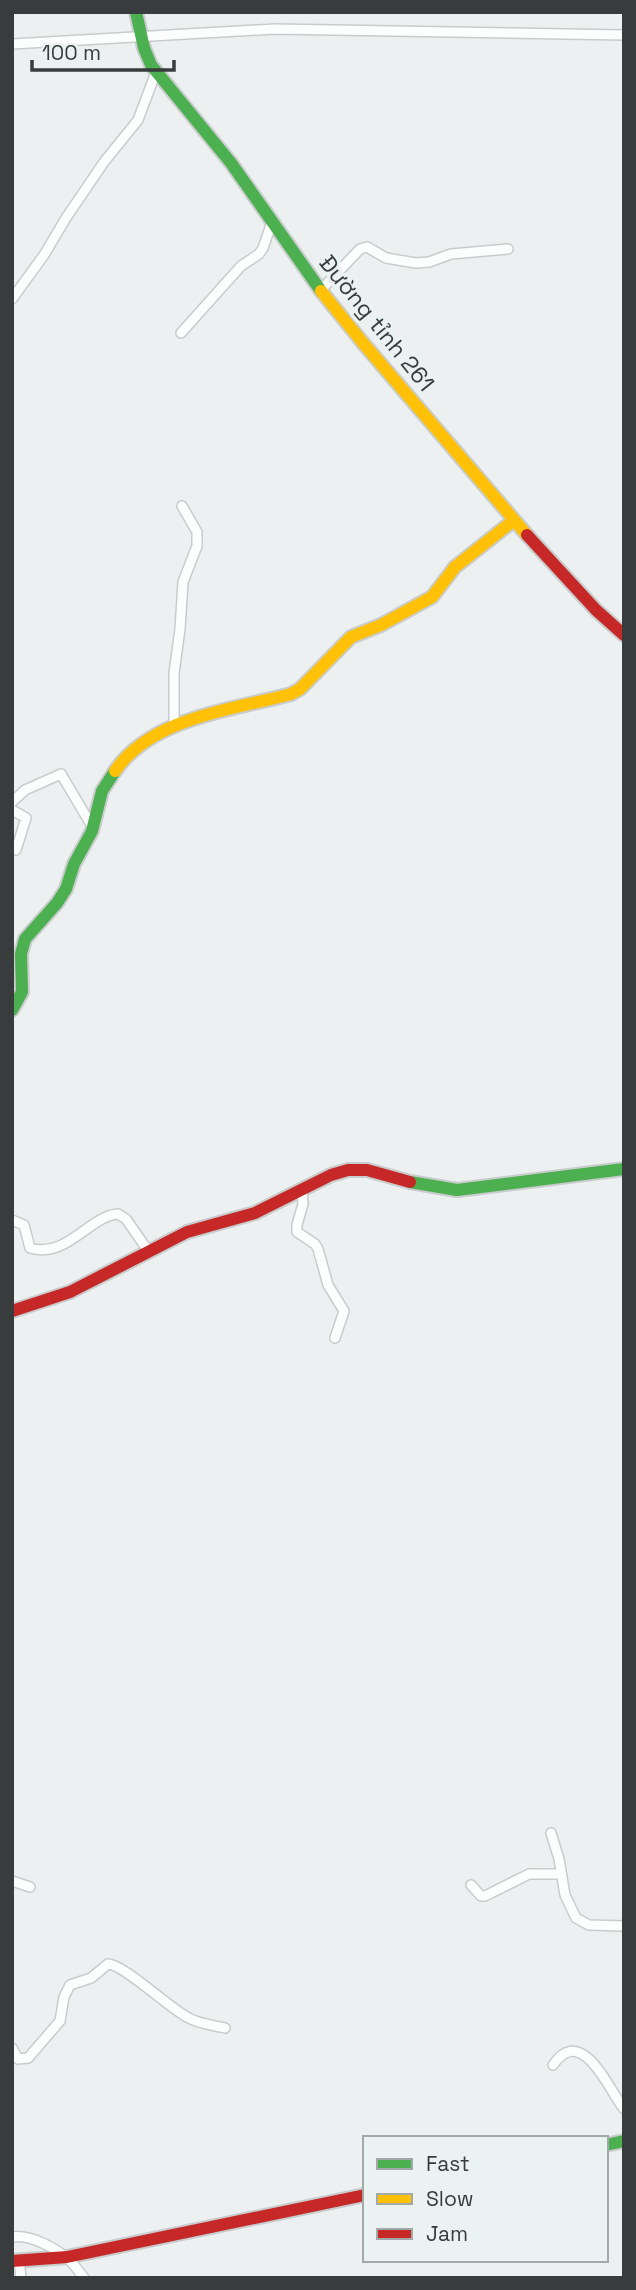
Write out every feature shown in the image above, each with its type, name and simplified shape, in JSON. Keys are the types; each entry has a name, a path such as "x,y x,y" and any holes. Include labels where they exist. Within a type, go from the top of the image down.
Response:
{"street":[{"name":"Đường tỉnh 261","path":"136,12 147,57 156,72 231,163 321,290 513,521 596,610 624,635"},
{"path":"12,44 275,29 624,36"},
{"path":"12,299 104,162 138,120 156,72"},
{"path":"181,333 241,267 264,248 272,222"},
{"path":"321,290 360,249 367,247 386,258 416,263 429,262 451,254 508,249"},
{"path":"174,726 174,673 183,582 197,546 197,532 182,506"},
{"path":"12,1010 18,1002 24,980 22,952 25,938 62,896 74,864 93,828 98,801 114,771 140,745 174,726 300,689 351,637 381,625 432,597 455,566 513,521"},
{"path":"12,802 25,790 61,774 93,828"},
{"path":"12,810 26,818 16,850"},
{"path":"12,1311 70,1292 187,1232 267,1209 331,1175 348,1170 367,1170 422,1185 457,1190 624,1169"},
{"path":"302,1190 303,1204 297,1232 315,1244 328,1285 343,1308 344,1315 335,1338"},
{"path":"12,1220 24,1225 30,1248 39,1250 65,1244 110,1215 118,1214 125,1219 149,1252"},
{"path":"551,1833 565,1895 576,1918 589,1925 624,1926"},
{"path":"471,1885 481,1896 485,1896 529,1874 561,1874"},
{"path":"12,1881 30,1887"},
{"path":"12,2048 18,2059 28,2058 60,2021 64,1997 70,1985 91,1978 108,1964 120,1966 155,1996 188,2018 225,2028"},
{"path":"552,2065 566,2053 576,2052 583,2055 592,2061 608,2080 624,2109"},
{"path":"21,2278 16,2260 66,2257 363,2195"},
{"path":"12,2237 33,2238 66,2257 84,2278"}],"traffic: fast":[{"path":"136,12 144,48 151,65 231,163 321,291"},
{"path":"12,1010 22,992 21,954 25,939 66,889 74,864 92,831 102,791 115,771"},
{"path":"410,1182 457,1190 624,1169"},
{"path":"608,2145 624,2141"}],"traffic: slow":[{"path":"321,291 527,535"},
{"path":"115,771 131,753 150,738 172,727 220,711 291,694 300,689 351,637 381,625 432,597 455,567 513,521"}],"traffic: jam":[{"path":"527,535 596,610 624,635"},
{"path":"12,1311 70,1292 187,1232 255,1213 331,1175 348,1170 367,1170 410,1182"},
{"path":"12,2261 67,2257 363,2195"}]}
